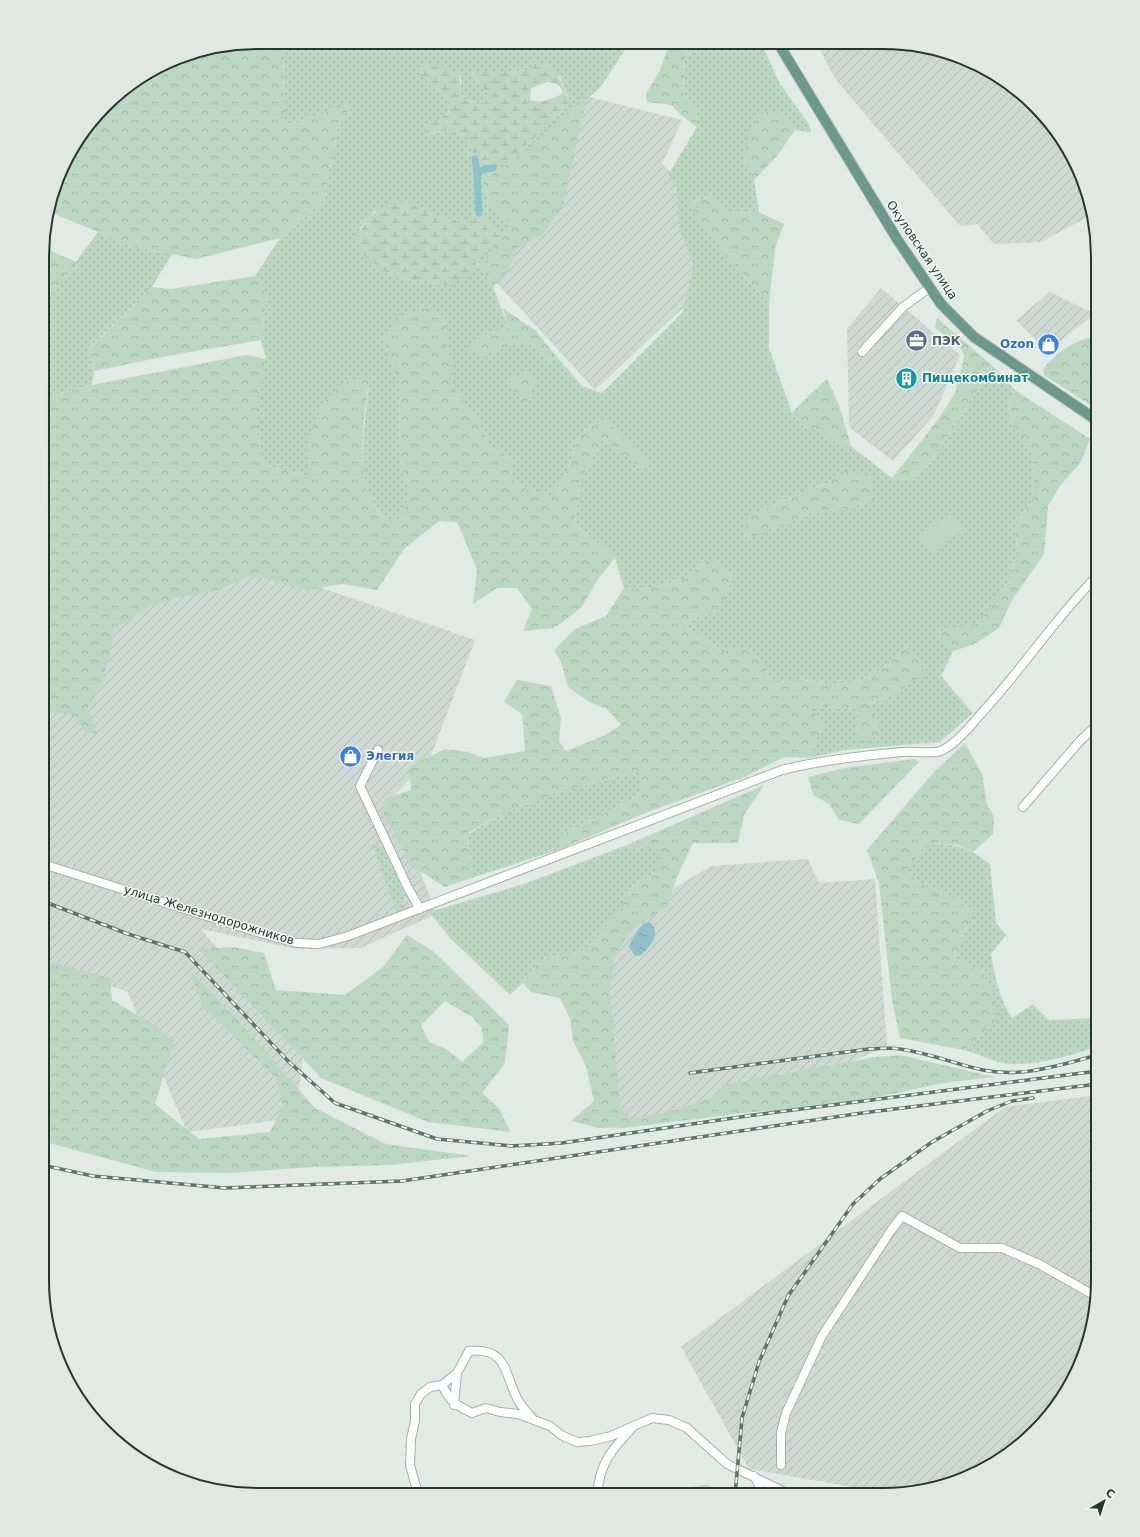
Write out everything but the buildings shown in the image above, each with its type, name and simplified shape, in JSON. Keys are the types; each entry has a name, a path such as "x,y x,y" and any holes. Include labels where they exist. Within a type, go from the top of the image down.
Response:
{"main road":[{"name":"Окуловская улица","path":"781,49 898,239 929,288 946,310 974,337 1091,416"}],"street":[{"path":"862,352 904,307 929,288"},
{"name":"улица Железнодорожников","path":"49,866 254,931 296,943 319,944 348,936 420,909 782,770 816,762 858,756 941,751 962,734 1006,687 1079,594 1091,581"},
{"path":"1023,807 1079,742 1091,731"},
{"path":"378,750 360,786 408,888 420,909"},
{"path":"782,1465 782,1433 786,1413 822,1336 902,1216 960,1248 1002,1248 1039,1264 1091,1294"},
{"path":"416,1488 410,1465 411,1439 415,1421 415,1404 421,1394 430,1387 442,1385 457,1373 469,1351 484,1350 492,1352 508,1373 518,1400 535,1422"},
{"path":"454,1405 457,1373"},
{"path":"442,1385 454,1405 472,1413 486,1408 500,1412 518,1414 535,1422 550,1426 560,1435 577,1442 590,1441 611,1436 637,1423 652,1418 669,1420 687,1428 727,1464 754,1476 774,1488"},
{"path":"598,1488 598,1481 609,1454 637,1423"},
{"path":"754,1476 760,1488"}],"shaded area":[{"path":"820,49 896,49 937,56 975,70 998,84 1020,101 1048,131 1070,165 1080,190 1087,218 1041,242 994,244 977,224 960,226 836,80"},
{"path":"582,95 682,120 662,164 691,191 732,262 595,390 447,229"},
{"path":"881,288 960,355 934,415 893,461 849,427 847,329"},
{"path":"1050,292 1091,312 1091,317 1047,351 1016,320"},
{"path":"207,549 475,640 430,758 391,799 437,914 360,948 297,949 201,929 304,1052 295,1118 187,1132 127,991 49,969 49,658"},
{"path":"808,859 819,883 875,879 887,1046 735,1113 616,1129 596,935 711,866"},
{"path":"1091,1096 1091,1293 1087,1320 1080,1347 1070,1372 1056,1395 1030,1427 998,1453 975,1467 937,1481 896,1488 858,1488 749,1469 681,1347 1005,1107"},
{"path":"709,1484 710,1488 687,1488"}],"green space":[{"path":"244,49 285,49 283,74 285,126 351,103 337,130 324,202 280,238 196,259 131,246 54,214 60,190 70,165 84,142 110,110 142,84 165,70 203,56"},
{"path":"285,49 385,49 395,54 394,49 626,49 594,94 586,99 578,101 545,135 510,162 482,178 490,204 510,223 496,244 481,266 493,287 509,328 482,335 482,355 509,345 531,343 548,361 558,358 582,386 602,393 682,313 694,266 679,228 677,188 668,175 697,127 696,108 683,94 685,56 699,49 764,49 780,84 809,124 811,132 795,130 785,118 744,160 754,180 759,212 729,213 709,197 687,203 719,247 769,305 769,348 792,413 807,428 822,431 839,445 851,446 892,478 908,480 929,465 993,366 1015,390 1008,402 1012,426 1030,446 1034,473 1033,498 1015,527 1017,550 1010,579 977,625 937,631 953,651 941,676 973,713 940,742 845,750 809,758 823,726 810,708 826,706 856,709 858,720 857,740 869,704 895,694 909,645 888,665 861,681 836,685 797,679 770,684 766,669 722,651 687,627 691,620 718,610 709,559 685,578 650,589 624,588 615,558 592,537 574,525 581,480 603,438 640,467 651,465 604,418 580,433 564,479 550,496 527,490 509,477 513,459 489,445 484,430 452,385 453,360 447,348 444,315 383,340 399,385 400,460 409,493 402,515 386,521 369,495 365,480 363,465 363,436 369,376 308,439 308,476 264,465 258,443 257,399 266,359 261,340 267,294 255,276 280,238 324,202 337,130 350,104 285,126 283,74","holes":["530,70 560,77 570,102 522,149 501,165 493,168 480,167 475,159 468,138 456,132 447,130 425,136 427,125 449,114 447,97 461,75 460,98 468,101 494,103 472,73","375,211 434,215 446,219 462,221 479,213 496,244 480,254 477,264 446,285 399,278 384,271 356,242 361,227","831,482 849,509 812,513 786,523 747,517 789,498"]},
{"path":"385,49 394,49 395,54"},
{"path":"668,49 699,49 685,56 683,94 696,108 697,127 671,105 647,102 646,94 659,72"},
{"path":"534,61 548,66 558,76 570,102 533,139 501,165 493,168 480,167 475,159 468,138 456,132 442,131 424,136 427,125 449,113 447,97 435,91 419,73 422,63 448,67 451,73 460,69 460,98 468,101 493,103 472,72 530,70","holes":["547,82 557,84 563,90 562,94 542,101 530,100 531,88"]},
{"path":"578,101 586,101 563,205 543,234 517,248 509,269 493,287 481,266 510,223 492,204 486,193 482,178 510,162 534,144 556,125"},
{"path":"771,110 785,118 795,130 777,156 754,180 744,160 749,134 759,115"},
{"path":"710,197 729,213 759,212 784,224 775,248 769,305 719,247 687,203"},
{"path":"392,200 410,204 446,219 462,221 479,213 501,230 496,244 480,254 472,274 446,285 399,278 384,271 365,256 356,242 365,222 379,209"},
{"path":"98,232 131,246 172,254 152,287 89,348 94,371 92,385 49,397 49,298"},
{"path":"49,250 77,262 49,298"},
{"path":"255,276 267,294 261,340 172,355 94,371 89,349 152,287 171,289"},
{"path":"425,308 444,315 447,348 453,360 452,385 484,430 489,445 513,459 509,477 527,490 550,495 564,479 580,433 604,418 652,465 640,467 603,438 581,480 574,525 592,537 615,558 598,579 581,608 554,628 523,631 532,609 517,588 497,588 473,604 477,569 457,522 439,521 404,549 377,590 342,584 306,590 264,578 249,576 219,590 175,598 147,608 114,629 112,646 101,684 87,709 97,733 87,733 69,713 49,712 49,397 92,385 246,355 266,359 258,412 259,437 264,465 308,476 308,439 321,407 339,385 370,375 364,420 362,451 363,466 369,495 386,521 402,515 409,493 400,460 399,385 383,340 397,317"},
{"path":"503,308 536,331 558,358 548,361 531,343 509,345 482,355 468,351 482,335 509,328"},
{"path":"937,318 993,366 929,465 908,480 892,478 937,421 955,393 964,355 959,345 935,328"},
{"path":"1091,337 1091,405 1044,375 1043,369 1061,351 1082,340"},
{"path":"526,371 540,381 525,405 515,394 509,378"},
{"path":"827,379 839,405 851,446 839,445 822,431 807,428 792,413"},
{"path":"1015,390 1090,439 1081,462 1060,486 1048,506 1044,554 1012,600 999,628 975,644 953,651 936,631 977,624 1010,579 1017,550 1015,527 1033,498 1034,473 1030,446 1012,426 1008,401"},
{"path":"845,471 871,476 873,501 849,509 812,513 746,539 746,517 831,482"},
{"path":"950,513 963,530 932,553 920,536"},
{"path":"709,559 736,575 718,610 691,620 687,627 722,651 746,646 766,669 770,684 797,679 836,685 861,681 888,665 909,645 925,673 895,694 869,704 882,736 857,741 858,720 856,709 826,706 811,708 823,726 809,758 784,757 744,777 645,813 561,849 561,835 616,808 640,794 640,772 595,782 529,803 468,833 470,864 474,877 445,887 410,865 384,814 385,799 411,790 409,767 445,749 468,752 484,758 525,751 522,714 504,702 517,680 551,686 561,718 559,741 566,751 603,736 621,725 607,709 591,703 568,687 561,662 554,650 575,629 606,616 624,588 650,589 685,578"},
{"path":"965,743 982,774 987,804 994,817 993,834 973,852 959,845 928,843 906,871 919,883 942,892 974,910 954,958 984,973 996,1000 996,1021 964,1050 900,1038 892,1000 879,883 867,850 934,772"},
{"path":"914,759 919,762 859,824 839,820 829,804 813,795 808,777 844,768"},
{"path":"640,772 640,794 616,808 561,835 561,849 474,877 470,864 468,834 508,812 551,795 595,782"},
{"path":"764,785 744,815 738,843 693,843 677,877 667,906 628,933 614,960 610,991 620,1107 632,1119 668,1112 715,1097 727,1084 876,1057 900,1055 995,1077 943,1083 832,1107 753,1112 632,1127 599,1128 571,1121 594,1101 586,1066 573,1041 570,1018 560,998 531,992 523,983 539,960 577,953 586,948 617,914 633,886 653,874 663,855 652,845 631,850 627,845"},
{"path":"927,843 947,844 961,847 974,853 990,864 996,923 1006,935 991,954 996,979 1008,1011 1012,1018 1033,1004 1049,1020 1091,1018 1091,1048 1055,1059 1022,1064 999,1062 964,1050 996,1021 984,973 954,958 974,910 942,892 919,883 906,871"},
{"path":"376,844 383,848 404,896 403,906 396,912 373,845"},
{"path":"627,845 631,850 652,845 664,855 653,874 633,886 617,914 586,948 577,953 539,960 523,983 510,995 450,938 429,912 524,884"},
{"path":"407,935 433,951 509,1025 505,1063 482,1093 500,1109 510,1132 428,1122 321,1078 199,949 234,947 264,953 276,990 345,995 383,967","holes":["445,1001 472,1017 482,1028 483,1043 462,1062 446,1049 429,1042 421,1025"]},
{"path":"49,962 110,978 112,1000 153,1024 174,1041 155,1104 199,1139 270,1132 283,1106 277,1080 233,1035 203,1008 191,971 242,1025 315,1108 386,1144 471,1156 389,1165 313,1167 229,1173 156,1172 49,1143"}],"water":[{"path":"647,922 651,923 654,928 654,939 642,955 635,956 629,947 638,929"}],"waterway":[{"path":"475,159 477,174"},
{"path":"479,213 477,174 484,169 493,168"}],"railway":[{"path":"49,904 128,934 185,952 289,1062 335,1103 437,1139 512,1146 562,1143 754,1115 1091,1072"},
{"path":"690,1073 884,1048 896,1048 911,1051 973,1068 998,1072 1041,1069 1091,1057"},
{"path":"49,1167 93,1176 225,1188 402,1181 862,1113 1091,1085"},
{"path":"736,1488 742,1418 759,1362 788,1296 853,1204 880,1179 932,1142 987,1111 1012,1101 1033,1098"}],"place":[{"name":"ПЭК","path":"917,341"},
{"name":"Ozon","path":"1049,344"},
{"name":"Пищекомбинат","path":"907,378"},
{"name":"Элегия","path":"351,756"}]}
